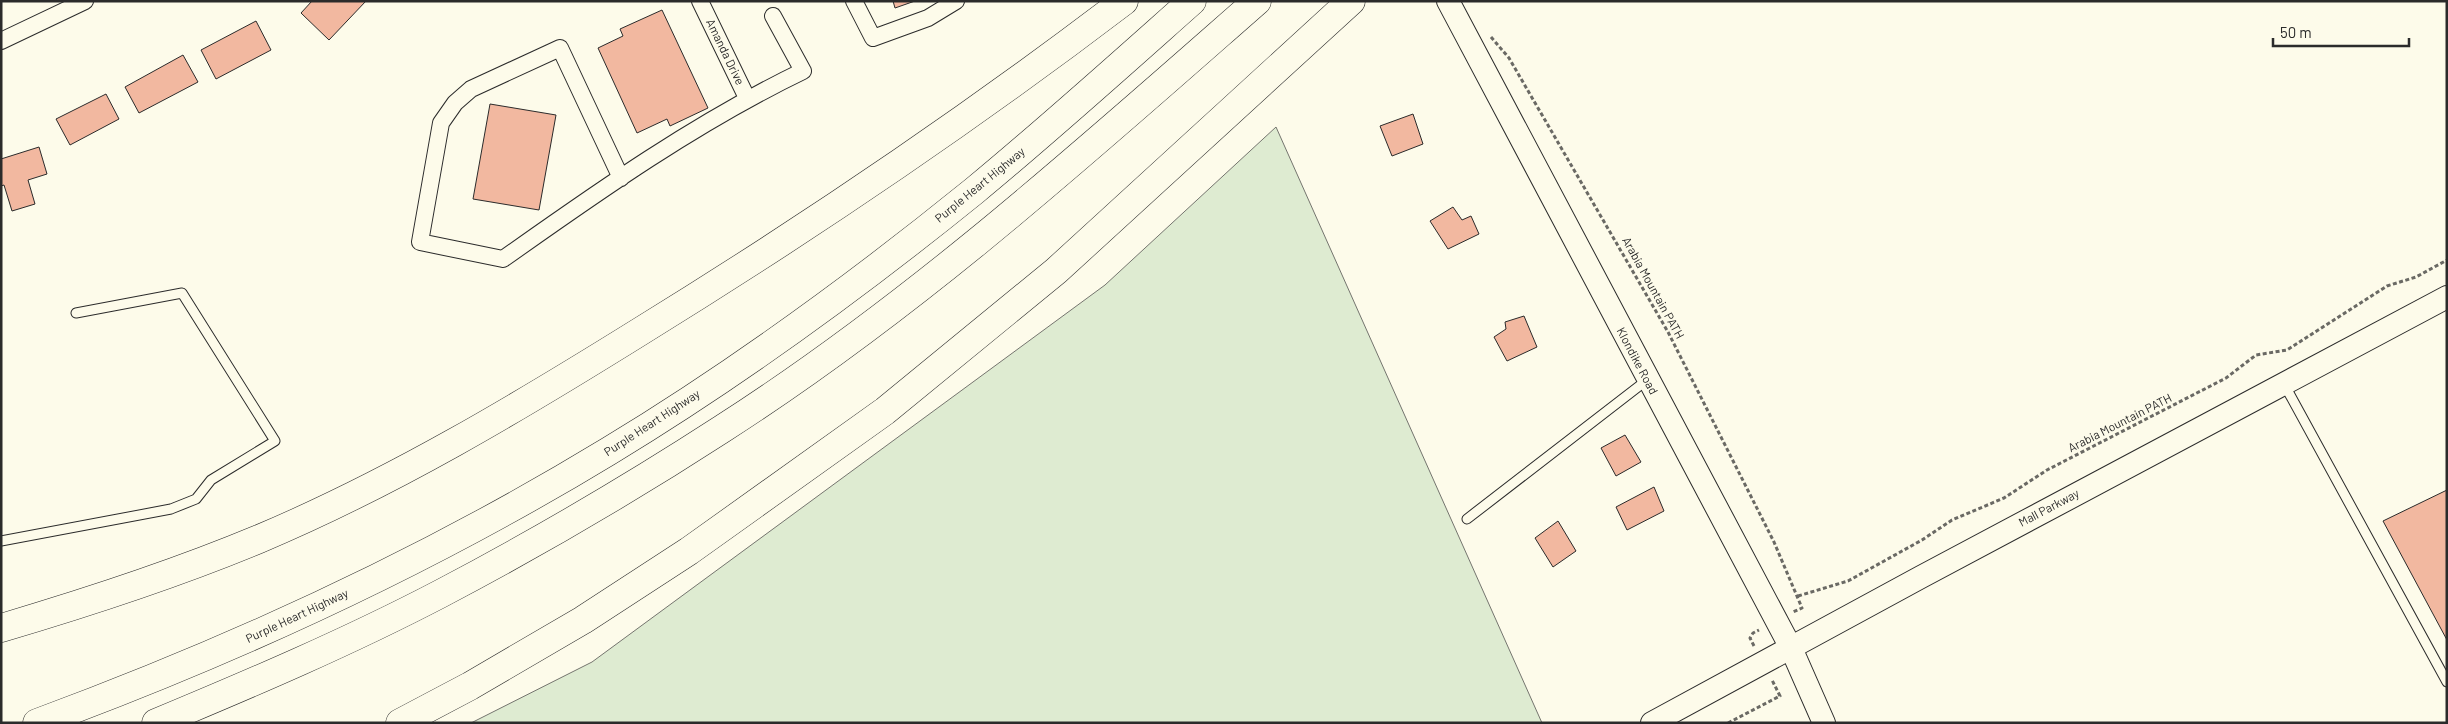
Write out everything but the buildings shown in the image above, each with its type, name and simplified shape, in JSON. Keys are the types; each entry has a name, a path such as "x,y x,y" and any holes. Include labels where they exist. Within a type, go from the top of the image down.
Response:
{"highway":[{"path":"1,628 167,575 261,538 355,494 473,431 576,371 803,230 1000,95 1124,1"},
{"name":"Purple Heart Highway","path":"37,723 215,654 331,600 423,554 609,451 787,332 896,252 1030,143 1192,1"},
{"path":"156,723 255,681 439,595 623,491 724,428 844,344 961,254 1054,179 1256,1"},
{"path":"400,723 470,686 583,620 689,551 886,411 1056,271 1351,1"}],"street":[{"path":"1,40 85,1"},
{"name":"Amanda Drive","path":"700,1 747,98 803,71 773,16"},
{"path":"854,1 873,38 928,18 956,1"},
{"name":"Klondike Road","path":"1448,1 1647,380 1791,648 1824,723"},
{"path":"621,178 560,48 471,89 455,103 441,123 420,242 503,259 585,200 621,178 747,98"},
{"name":"Mall Parkway","path":"1652,723 2283,382 2447,297"}],"lane":[{"path":"1,541 170,510 196,499 211,480 275,441 182,293 76,313"},
{"path":"1467,519 1647,380"},
{"path":"2283,382 2447,682"}],"path":[{"name":"Arabia Mountain PATH","path":"1485,30 1510,58 1668,332 1774,542 1802,608"},
{"name":"Arabia Mountain PATH","path":"1798,596 1848,581 1922,540 1952,520 2004,498 2047,470 2226,378 2256,355 2288,350 2387,286 2416,277 2447,260"},
{"path":"1750,638 1753,633"},
{"path":"1728,723 1780,696"}],"green space":[{"path":"1276,127 1542,723 471,723 592,662 1105,285"}]}
